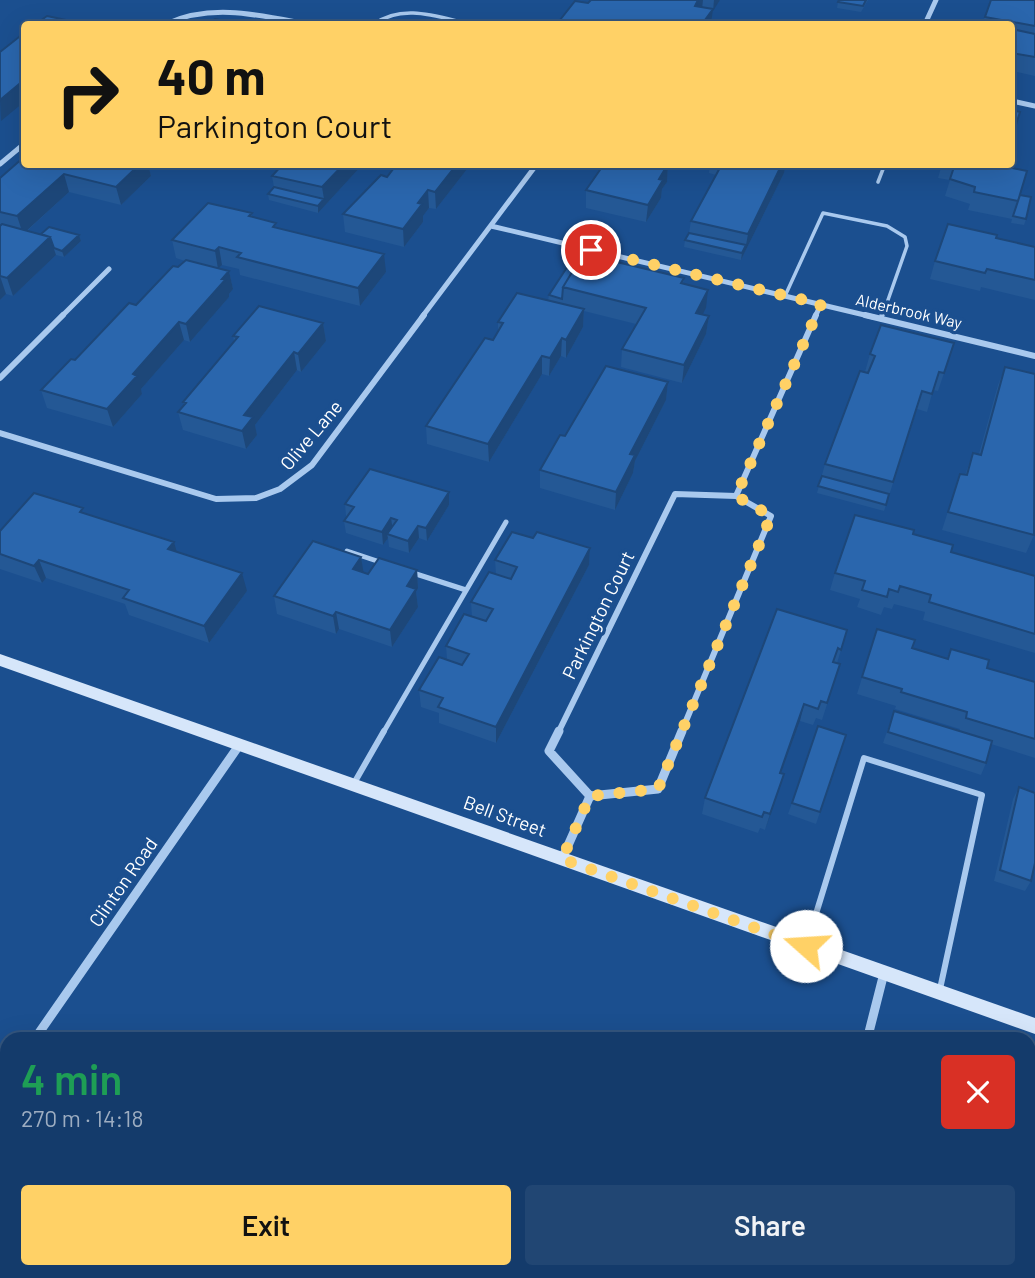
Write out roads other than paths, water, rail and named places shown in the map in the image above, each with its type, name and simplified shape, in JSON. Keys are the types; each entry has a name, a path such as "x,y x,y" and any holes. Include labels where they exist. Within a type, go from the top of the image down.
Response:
{"street":[{"path":"926,21 936,0"},
{"path":"171,21 181,15 203,10 233,10 290,21"},
{"path":"1015,102 1035,106"},
{"path":"0,164 21,146"},
{"name":"Olive Lane","path":"0,433 216,499 233,501 270,495 286,488 312,465 534,168"},
{"name":"Alderbrook Way","path":"491,226 1035,356"},
{"path":"0,378 109,269"},
{"path":"736,496 821,304"},
{"name":"Parkington Court","path":"675,494 736,496 771,516 658,789 590,796 550,751 579,690 675,494"},
{"name":"Bell Street","path":"0,660 1035,1026"},
{"name":"Clinton Road","path":"40,1032 240,744"},
{"path":"562,859 590,796"},
{"path":"869,1032 884,973"}],"lane":[{"path":"378,21 387,15 402,11 454,21"},
{"path":"877,182 883,168"},
{"path":"785,296 823,213 887,226 905,237 907,246 881,319"},
{"path":"353,785 506,522"},
{"path":"347,551 387,564"},
{"path":"400,568 466,590"},
{"path":"806,946 864,758 982,795 939,992"}]}
